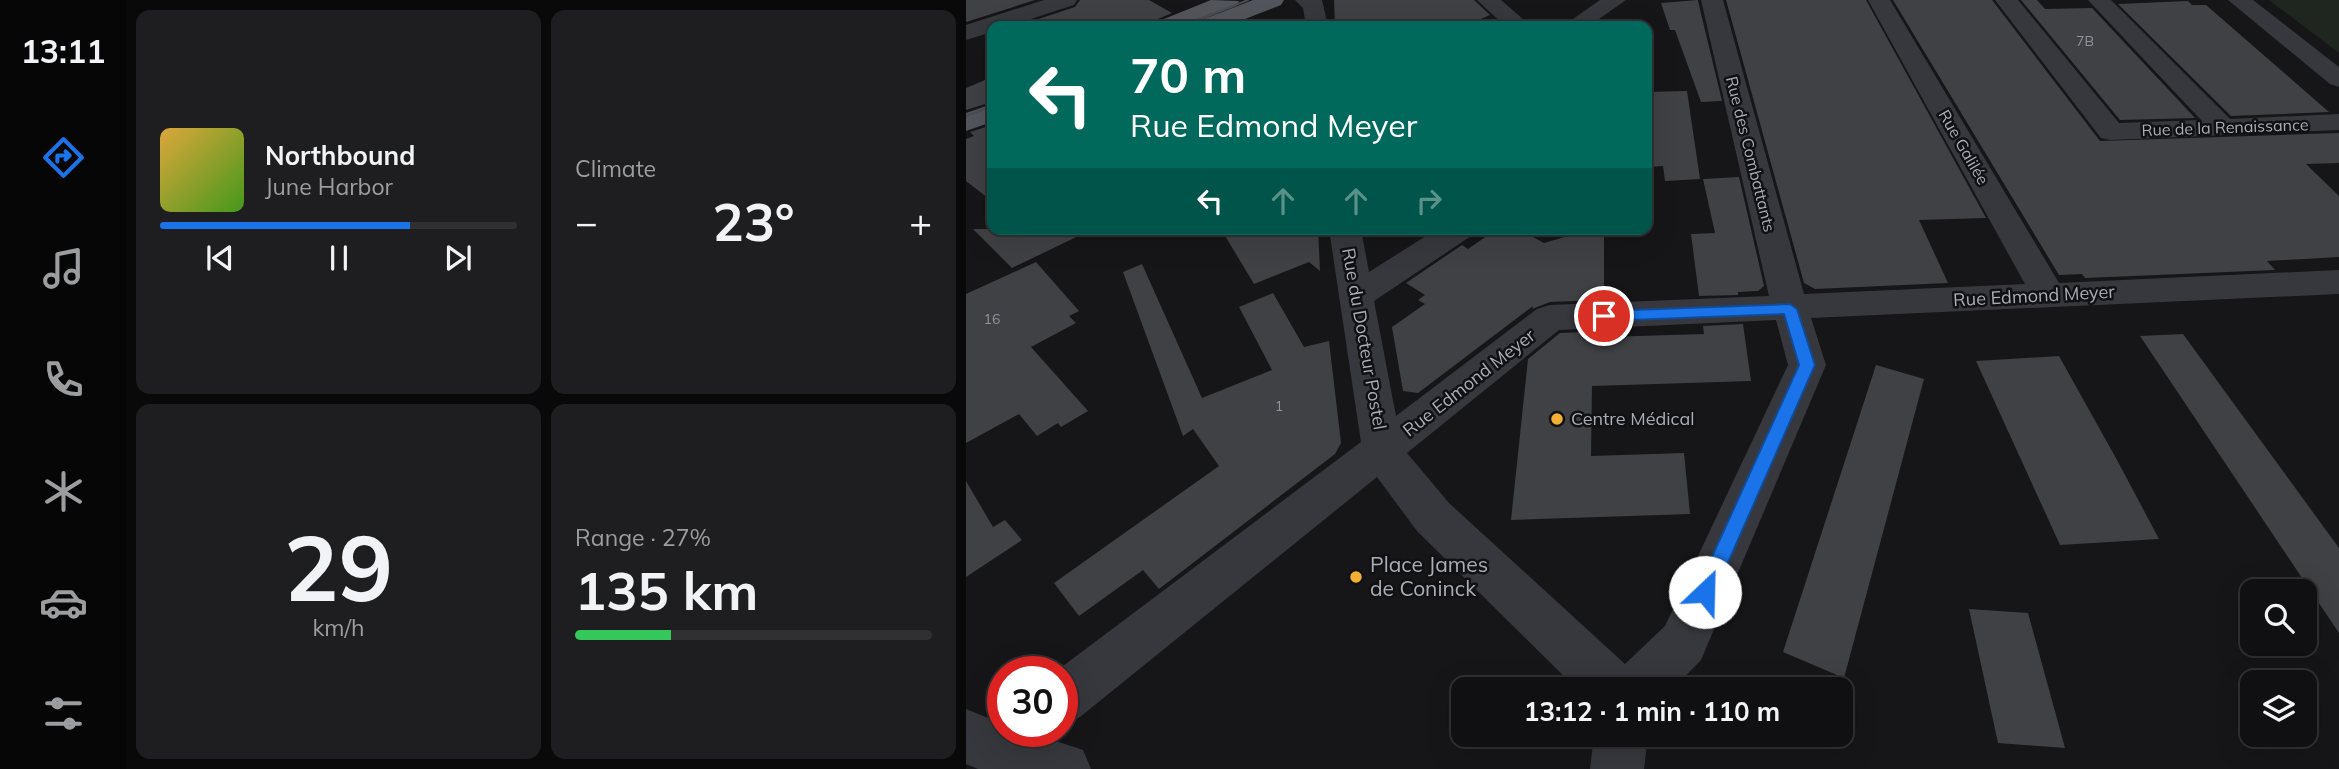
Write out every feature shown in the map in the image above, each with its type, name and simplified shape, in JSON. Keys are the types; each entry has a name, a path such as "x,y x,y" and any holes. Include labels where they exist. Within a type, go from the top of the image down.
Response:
{"main road":[{"path":"1179,21 1230,0"},
{"path":"1220,21 1273,0"},
{"path":"966,105 987,96"},
{"path":"966,122 987,114"}],"street":[{"path":"1002,21 1066,0"},
{"path":"1306,0 1314,5 1316,21"},
{"path":"1488,0 1513,21"},
{"path":"1582,21 1615,0"},
{"name":"Rue des Combattants","path":"1649,677 1683,643 1807,365 1790,309 1712,0"},
{"name":"Rue Galilée","path":"1879,0 2048,294"},
{"name":"Rue de la Renaissance","path":"2006,0 2111,132 2339,122"},
{"path":"2099,0 2224,128"},
{"path":"2239,0 2339,79"},
{"path":"966,33 987,26"},
{"name":"Rue du Docteur Postel","path":"1346,235 1383,450 1400,479 1433,517 1601,677"},
{"path":"1356,296 1451,235"},
{"name":"Rue Edmond Meyer","path":"1078,687 1550,318 2339,282"},
{"path":"991,747 1064,769"},
{"path":"1617,769 1620,747"}],"shaded area":[{"path":"2269,0 2339,0 2339,53"}],"building":[{"path":"966,0 1035,0 966,22"},
{"path":"1080,0 1149,0 1172,13 1156,21 1032,21 1075,7"},
{"path":"1334,0 1474,0 1490,15 1476,21 1335,21"},
{"path":"1698,0 1722,101 1701,102 1675,30 1670,30 1661,3"},
{"path":"1726,0 1866,0 1986,218 1919,220 1948,283 1815,289 1804,283"},
{"path":"1893,0 1992,0 2100,141 2339,133 2339,163 2306,164 2339,196 2339,257 2267,261 2275,270 2085,278 2082,274 2059,275"},
{"path":"2021,0 2037,0 2045,9 2092,8 2195,118 2120,120"},
{"path":"2188,1 2192,5 2206,5 2329,112 2231,116 2118,4"},
{"path":"987,79 987,104 966,110 966,88"},
{"path":"1687,91 1700,179 1665,181 1663,166 1652,167 1652,92"},
{"path":"987,127 987,197 966,181 966,139 974,136 970,132"},
{"path":"1739,177 1764,286 1758,291 1738,292 1738,295 1699,296 1691,234 1715,233 1703,179"},
{"path":"973,229 987,229 987,235 1081,235 1012,268"},
{"path":"1225,235 1318,235 1320,271 1309,262 1254,284"},
{"path":"1488,235 1529,235 1544,243 1572,235 1604,235 1604,300 1550,302 1532,309 1533,306 1418,393 1403,391 1392,327 1425,304 1418,300 1425,295 1406,283 1462,245 1468,249"},
{"path":"1036,262 1079,311 1069,316 1076,323 1031,347 1088,411 1061,427 1058,423 1037,436 1019,414 966,443 966,294"},
{"path":"1142,264 1202,398 1272,370 1239,307 1273,293 1304,347 1329,341 1341,443 1335,454 1159,589 1143,570 1079,616 1054,583 1219,466 1193,429 1183,436 1123,272"},
{"name":"Centre Médical","path":"1743,324 1751,381 1592,386 1591,456 1684,453 1690,514 1511,520 1528,359 1560,333 1605,331 1605,337 1704,334 1703,326"},
{"path":"2183,334 2339,548 2339,633 2317,600 2317,579 2303,579 2140,336"},
{"path":"2059,356 2159,539 2060,545 1976,361"},
{"path":"1876,365 1924,379 1844,677 1783,652"},
{"path":"966,481 993,527 1005,520 1022,540 966,577"},
{"path":"1969,609 2028,613 2065,748 1998,743"}],"tram line":[{"path":"1194,21 1248,0"},
{"path":"966,116 987,108"}],"place":[{"name":"Centre Médical","path":"1557,419"},
{"name":"Place James de Coninck","path":"1356,577"}],"route":[{"path":"1604,316 1790,309 1807,365 1705,592"}]}
